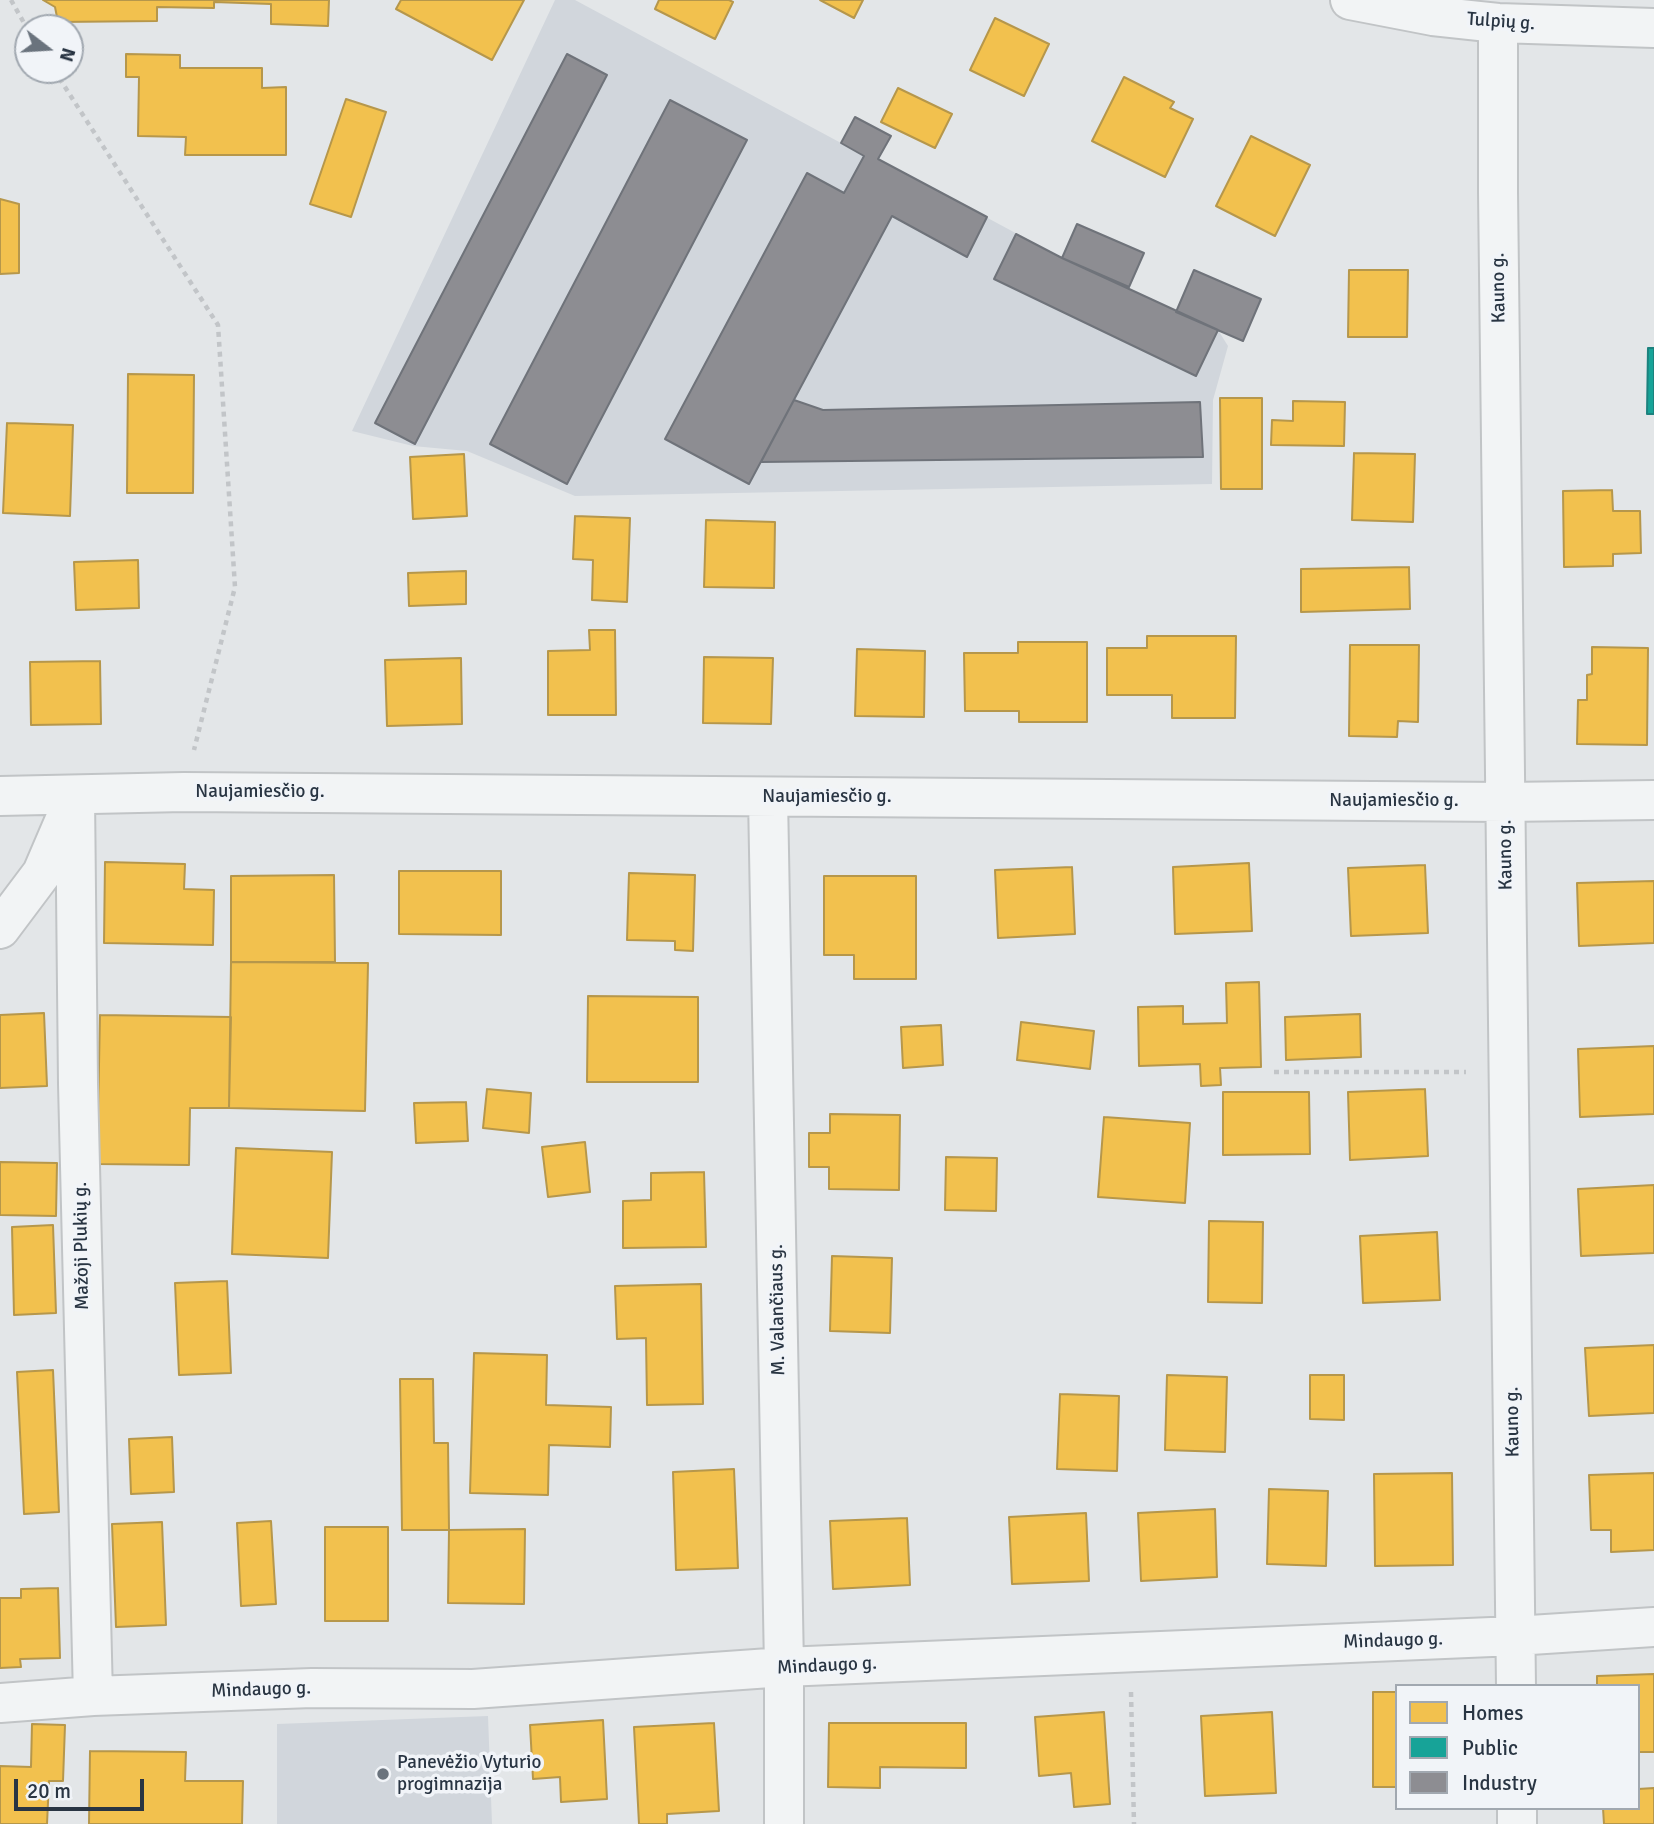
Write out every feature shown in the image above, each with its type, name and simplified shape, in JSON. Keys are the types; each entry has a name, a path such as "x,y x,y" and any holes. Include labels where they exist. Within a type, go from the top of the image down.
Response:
{"street":[{"name":"Tulpių g.","path":"1350,0 1433,16 1498,23 1654,27"},
{"name":"Kauno g.","path":"1498,23 1516,1684"},
{"name":"Naujamiesčio g.","path":"0,796 184,792 1505,802 1654,800"},
{"path":"0,929 42,873 75,795"},
{"name":"Mažoji Plukių g.","path":"75,795 78,1084 93,1696"},
{"name":"M. Valančiaus g.","path":"768,797 784,1667 784,1824"},
{"name":"Mindaugo g.","path":"0,1703 93,1696 312,1688 473,1689 784,1667 1515,1636 1654,1627"}],"path":[{"path":"63,84 218,325 235,587 184,792"},
{"path":"1275,1072 1508,1072"},
{"path":"1130,1652 1134,1824"}],"shaded area":[{"path":"555,0 575,0 864,156 878,159 1062,258 1218,330 1228,346 1213,400 1212,484 575,496 467,451 413,446 352,431"},
{"name":"Panevėžio Vyturio progimnazija","path":"488,1716 492,1824 277,1824 277,1724"}],"building: Homes":[{"path":"43,0 329,0 328,26 271,24 271,4 214,2 214,8 157,7 157,21 84,22 84,14 56,14 55,7"},
{"path":"401,0 524,0 492,60 396,9"},
{"path":"659,0 733,2 715,39 655,9"},
{"path":"820,0 863,0 854,18"},
{"path":"995,18 1049,44 1024,96 970,70"},
{"path":"126,54 180,55 180,68 262,68 262,88 286,87 286,155 185,155 186,137 138,136 139,77 126,77"},
{"path":"1124,77 1174,102 1170,108 1193,119 1165,177 1092,141"},
{"path":"898,88 952,114 935,148 881,122"},
{"path":"346,99 386,112 351,217 310,204"},
{"path":"1251,136 1310,165 1275,236 1216,206"},
{"path":"0,199 19,204 19,273 0,274"},
{"path":"1349,270 1408,270 1407,337 1348,337"},
{"path":"128,374 194,375 193,493 127,493"},
{"path":"1220,398 1262,398 1262,489 1221,489"},
{"path":"1293,401 1345,402 1344,446 1271,445 1272,420 1293,421"},
{"path":"7,423 73,425 70,516 3,513"},
{"path":"1354,453 1415,454 1413,522 1352,520"},
{"path":"464,454 467,516 413,519 410,457"},
{"path":"1612,490 1613,511 1640,511 1641,553 1613,554 1613,566 1564,567 1563,491"},
{"path":"575,516 630,518 627,602 592,600 593,560 573,559"},
{"path":"706,520 775,522 774,588 704,587"},
{"path":"138,560 139,608 76,610 74,562"},
{"path":"1409,567 1410,609 1301,612 1301,569"},
{"path":"466,571 466,604 409,606 408,573"},
{"path":"589,630 615,630 616,715 548,715 548,651 590,650"},
{"path":"1147,636 1236,636 1235,718 1172,718 1172,695 1107,695 1107,648 1147,648"},
{"path":"1018,642 1087,642 1087,722 1019,722 1019,711 965,711 964,653 1018,653"},
{"path":"1350,645 1419,645 1418,722 1398,721 1397,737 1349,736"},
{"path":"1592,647 1648,648 1647,745 1577,744 1578,700 1587,700 1587,675 1592,674"},
{"path":"857,649 925,651 924,717 855,716"},
{"path":"704,657 773,658 771,724 703,723"},
{"path":"461,658 462,724 387,726 385,660"},
{"path":"100,661 101,724 31,725 30,662"},
{"path":"105,862 185,864 184,889 214,890 213,945 104,943"},
{"path":"1249,863 1252,931 1175,934 1173,867"},
{"path":"1425,865 1428,933 1351,936 1348,868"},
{"path":"1072,867 1075,934 998,938 995,870"},
{"path":"399,871 501,871 501,935 399,934"},
{"path":"629,873 695,875 693,951 675,950 675,941 627,940"},
{"path":"334,875 335,962 231,962 231,876"},
{"path":"824,876 916,876 916,979 854,979 854,955 824,955"},
{"path":"1654,881 1654,943 1579,946 1577,883"},
{"path":"231,962 368,963 365,1111 229,1108"},
{"path":"1259,982 1261,1067 1220,1068 1221,1085 1201,1086 1200,1064 1139,1066 1138,1007 1183,1006 1183,1024 1227,1023 1226,983"},
{"path":"588,996 698,997 698,1082 587,1082"},
{"path":"44,1013 47,1086 0,1088 0,1015"},
{"path":"1360,1014 1361,1057 1286,1060 1285,1017"},
{"path":"100,1015 231,1017 229,1108 190,1108 189,1165 97,1164"},
{"path":"1021,1022 1094,1031 1090,1069 1017,1060"},
{"path":"941,1025 943,1065 903,1068 901,1027"},
{"path":"1654,1046 1654,1114 1580,1117 1578,1049"},
{"path":"487,1089 531,1093 529,1133 483,1128"},
{"path":"1425,1089 1428,1156 1350,1160 1348,1092"},
{"path":"1223,1092 1309,1092 1310,1154 1223,1155"},
{"path":"466,1102 468,1141 416,1143 414,1103"},
{"path":"830,1114 900,1115 899,1190 829,1189 829,1167 809,1167 809,1133 830,1133"},
{"path":"1104,1117 1190,1123 1185,1203 1098,1197"},
{"path":"585,1142 590,1192 548,1197 542,1147"},
{"path":"236,1148 332,1152 328,1258 232,1254"},
{"path":"946,1157 997,1158 996,1211 945,1210"},
{"path":"0,1162 57,1163 56,1216 0,1215"},
{"path":"704,1172 706,1247 623,1248 623,1201 651,1200 651,1173"},
{"path":"1654,1185 1654,1253 1581,1256 1578,1189"},
{"path":"1209,1221 1263,1222 1262,1303 1208,1302"},
{"path":"53,1225 56,1313 14,1315 12,1227"},
{"path":"1437,1232 1440,1300 1363,1303 1360,1236"},
{"path":"832,1256 892,1258 890,1333 830,1331"},
{"path":"227,1281 231,1373 179,1375 175,1283"},
{"path":"701,1284 703,1404 647,1405 646,1338 617,1339 615,1286"},
{"path":"1654,1345 1654,1413 1589,1416 1585,1348"},
{"path":"474,1353 547,1355 546,1405 611,1407 610,1447 549,1445 548,1495 470,1493"},
{"path":"53,1370 59,1512 24,1514 17,1372"},
{"path":"1167,1375 1227,1377 1225,1452 1165,1450"},
{"path":"1310,1375 1344,1375 1344,1420 1310,1419"},
{"path":"400,1379 433,1379 434,1443 448,1443 449,1530 402,1530"},
{"path":"1060,1394 1119,1396 1117,1471 1057,1469"},
{"path":"172,1437 174,1492 131,1494 129,1439"},
{"path":"734,1469 738,1568 676,1570 673,1472"},
{"path":"1452,1473 1453,1565 1375,1566 1374,1474"},
{"path":"1654,1473 1654,1550 1611,1552 1611,1530 1591,1530 1589,1475"},
{"path":"1269,1489 1328,1491 1326,1566 1267,1564"},
{"path":"1215,1509 1217,1577 1141,1581 1138,1513"},
{"path":"1086,1513 1089,1581 1012,1584 1009,1517"},
{"path":"907,1518 910,1585 833,1589 830,1521"},
{"path":"271,1521 276,1604 241,1606 237,1523"},
{"path":"162,1522 166,1625 116,1627 112,1524"},
{"path":"325,1527 388,1527 388,1621 325,1621"},
{"path":"525,1529 524,1604 448,1603 449,1530"},
{"path":"58,1588 60,1658 20,1659 21,1667 0,1668 0,1598 21,1598 21,1589"},
{"path":"1654,1674 1654,1752 1640,1752 1640,1684 1597,1684 1597,1676"},
{"path":"1373,1692 1395,1692 1395,1787 1373,1787"},
{"path":"1104,1712 1110,1804 1074,1807 1071,1773 1039,1776 1035,1717"},
{"path":"1272,1712 1276,1793 1205,1796 1201,1716"},
{"path":"603,1720 607,1799 561,1802 560,1777 533,1779 530,1725"},
{"path":"714,1723 719,1811 667,1814 667,1824 639,1824 634,1727"},
{"path":"829,1723 966,1723 966,1768 880,1767 880,1788 828,1787"},
{"path":"32,1724 65,1725 63,1781 49,1781 47,1824 0,1824 0,1766 31,1767"},
{"path":"90,1751 186,1752 185,1781 243,1781 242,1824 89,1824"},
{"path":"1654,1788 1654,1824 1604,1824 1603,1810 1640,1810 1640,1789"}],"building: Public":[{"path":"1648,348 1654,348 1654,414 1647,414"}],"building: Industry":[{"path":"567,54 607,75 415,444 375,423"},
{"path":"670,100 747,140 567,484 490,444"},
{"path":"855,117 891,136 878,159 987,217 967,257 892,216 749,484 665,439 807,173 844,193 864,156 841,143"},
{"path":"1077,224 1144,253 1129,287 1062,258"},
{"path":"1016,234 1218,330 1196,376 994,279"},
{"path":"1194,270 1261,299 1243,341 1176,312"},
{"path":"794,400 823,410 1200,402 1203,457 761,462"}],"place":[{"name":"Panevėžio Vyturio progimnazija","path":"383,1774"}]}
